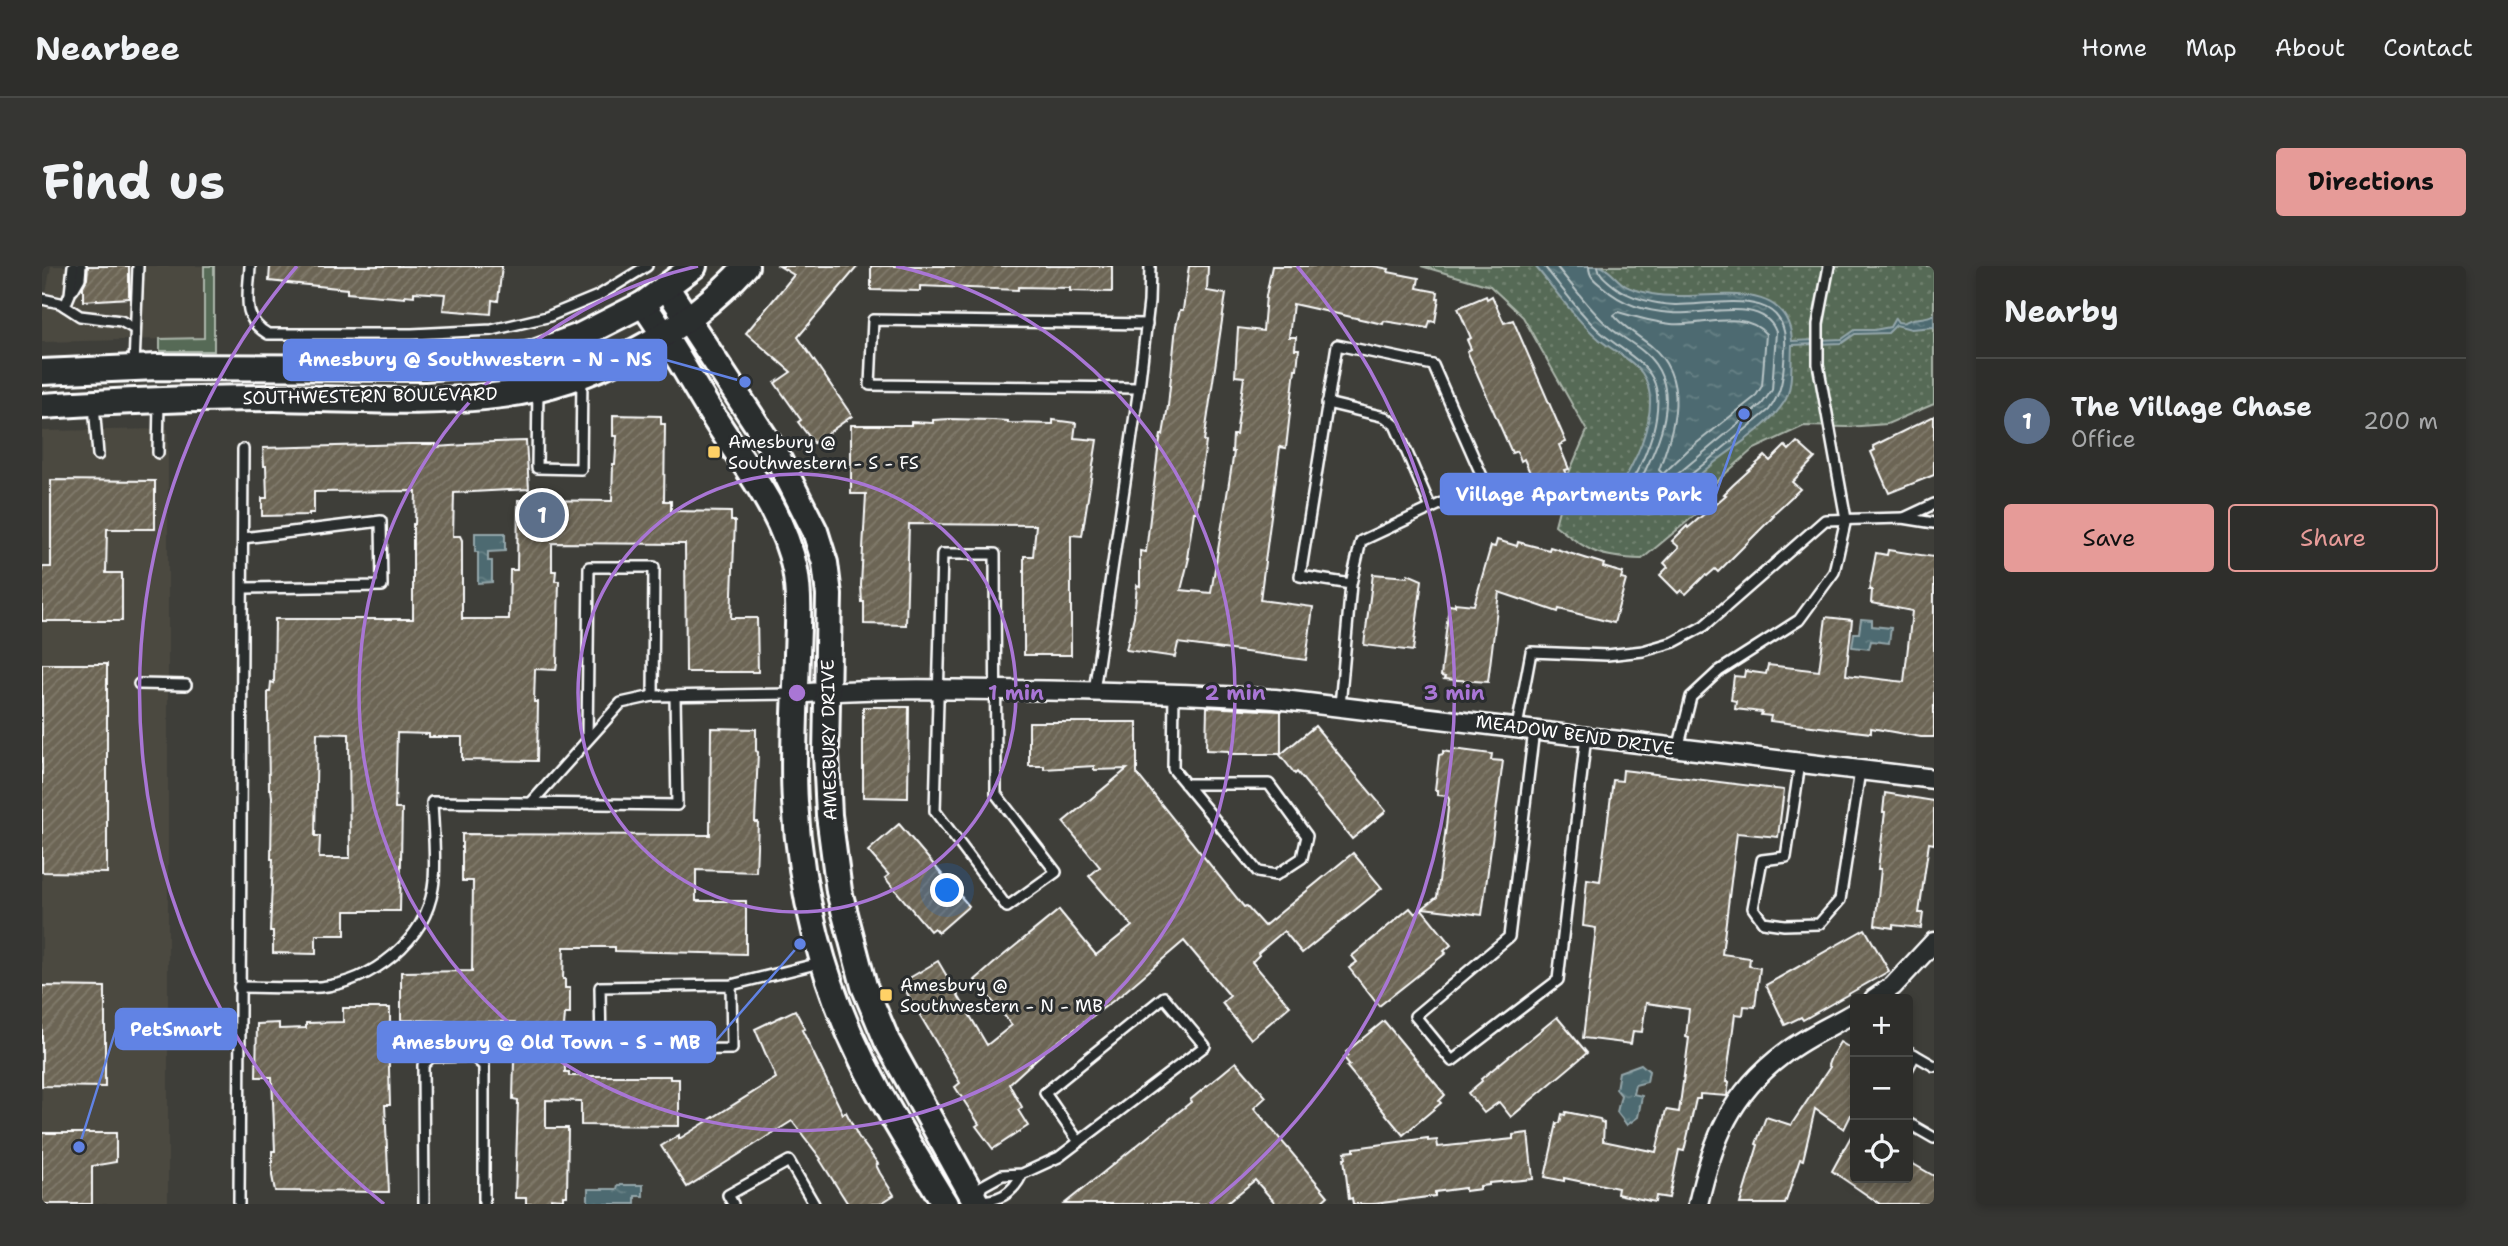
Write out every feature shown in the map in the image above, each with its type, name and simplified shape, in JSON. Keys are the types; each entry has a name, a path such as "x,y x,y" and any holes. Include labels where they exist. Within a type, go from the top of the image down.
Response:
{"street":[{"name":"SOUTHWESTERN BOULEVARD","path":"42,372 134,368 424,368 480,363 531,354 568,341 643,304 694,266"},
{"name":"SOUTHWESTERN BOULEVARD","path":"42,406 159,399 473,398 505,394 582,374 638,350 688,318 746,266"},
{"name":"AMESBURY DRIVE","path":"667,288 776,454 815,531 825,563 829,595 826,691 829,815 839,891 864,986 887,1041 974,1203"},
{"name":"AMESBURY DRIVE","path":"643,304 764,494 788,545 795,570 799,604 795,800 798,841 811,915 838,1003 861,1059 945,1204"},
{"path":"92,371 94,403"},
{"name":"MEADOW BEND DRIVE","path":"796,694 938,689 1174,692 1275,699 1934,779"},
{"path":"1881,994 1923,957 1934,942"},
{"path":"824,962 856,956"},
{"path":"1698,1204 1707,1164 1728,1113 1743,1093 1784,1053 1850,1018"}],"lane":[{"path":"70,294 73,266"},
{"path":"65,306 80,278 81,266"},
{"path":"134,368 138,266"},
{"path":"250,266 248,316 257,327 268,334 386,334 492,330 547,317 598,296 647,266"},
{"path":"1094,691 1139,388 1147,324 1150,266"},
{"path":"1678,749 1691,697 1719,671 1799,620 1834,572 1846,519 1818,364 1818,324 1829,266"},
{"path":"42,299 65,306 80,316 121,321 135,329"},
{"path":"1139,388 870,385 873,320 1147,324"},
{"path":"1340,706 1351,584 1361,541 1485,483 1433,365 1337,345 1300,576 1351,584"},
{"path":"538,387 537,468 581,469 582,374"},
{"path":"158,453 159,399"},
{"path":"94,403 98,455"},
{"path":"1327,403 1385,417 1395,425 1432,508"},
{"path":"239,1204 243,449"},
{"path":"1903,518 1934,504"},
{"path":"1586,736 1558,980 1452,1061 1415,1016 1509,937 1531,652 1607,655 1643,651 1674,642 1704,626 1825,520 1903,518 1934,523"},
{"path":"243,538 381,521 382,586 243,588"},
{"path":"942,554 995,554 996,794 1056,872 1007,907 935,811 938,689 942,554"},
{"path":"587,739 589,567 654,567 653,696"},
{"path":"139,684 186,685"},
{"path":"1174,692 1173,769 1185,784 1258,872 1276,875 1302,858 1307,836 1269,784 1185,784"},
{"path":"531,803 621,704 653,696 796,694"},
{"path":"239,987 321,987 348,981 373,969 400,950 421,924 433,888 432,802 677,805 676,696"},
{"path":"1800,763 1786,857 1762,860 1753,908 1763,922 1784,925 1819,924 1840,900 1860,771"},
{"path":"731,985 732,1049 601,1051 600,987 731,985 824,962"},
{"path":"974,1203 982,1186 1004,1174 1021,1174 1059,1157 1079,1142 1205,1046 1164,997 1045,1093 1079,1142"},
{"path":"1913,1054 1934,1066"},
{"path":"424,1204 424,1065 431,1057 474,1056 484,1066 484,1204"},
{"path":"1913,1126 1934,1138"},
{"path":"733,1204 728,1195 789,1161 814,1204"},
{"path":"974,1203 990,1201 1015,1189 1021,1174"}],"shaded area":[{"path":"51,266 204,266 204,338 42,342 42,316"},
{"path":"168,429 168,1204 42,1204 42,431"}],"green space":[{"path":"204,266 214,266 214,351 160,351 160,339 204,338"},
{"path":"1421,266 1934,266 1934,404 1887,424 1804,426 1752,450 1715,483 1695,515 1642,559 1605,555 1577,542 1555,525 1568,475 1587,431 1523,317 1490,286"}],"water":[{"path":"1535,266 1600,266 1626,286 1652,294 1737,295 1758,298 1775,306 1787,319 1792,341 1842,339 1855,330 1890,327 1895,318 1903,323 1934,314 1934,327 1911,329 1896,325 1888,333 1855,334 1842,343 1792,345 1790,386 1779,410 1760,429 1704,471 1668,506 1655,513 1645,514 1620,501 1618,490 1636,457 1645,433 1650,408 1647,383 1633,363 1600,340 1582,323"},
{"path":"475,533 505,533 505,551 488,552 488,561 492,561 492,582 478,583"},
{"path":"1861,619 1872,620 1872,626 1891,628 1889,643 1871,641 1869,649 1852,647 1854,633 1859,633"},
{"path":"1641,1064 1649,1071 1647,1082 1635,1085 1633,1094 1642,1096 1638,1117 1627,1125 1617,1112 1621,1095 1616,1089 1619,1072"},
{"path":"618,1185 643,1185 643,1196 635,1196 635,1204 588,1204 588,1189 617,1189"}],"building":[{"path":"88,266 129,266 129,298 83,301 83,286 87,279"},
{"path":"270,266 502,266 498,301 492,300 491,314 443,310 445,294 414,292 414,296 405,295 405,298 347,293 347,289 269,281"},
{"path":"779,266 858,266 798,337 852,416 814,443 775,383 791,372 746,333 794,275"},
{"path":"871,266 1112,266 1112,292 1070,291 1070,288 1018,287 1018,290 920,286 920,291 871,290"},
{"path":"1189,266 1208,266 1207,291 1226,294 1196,512 1181,590 1211,593 1234,452 1233,435 1236,435 1244,377 1235,376 1238,328 1263,331 1272,266 1374,266 1389,269 1388,272 1419,278 1417,288 1438,292 1435,322 1430,321 1428,328 1384,321 1383,324 1293,304 1289,337 1296,337 1295,349 1299,349 1297,369 1286,448 1280,447 1260,600 1313,607 1306,660 1178,643 1175,657 1126,650 1134,616 1137,585 1140,586 1140,551 1146,552 1158,451 1168,406 1176,326 1180,310 1183,310"},
{"path":"1486,296 1487,299 1492,296 1504,323 1513,320 1566,442 1559,445 1569,469 1565,470 1572,486 1546,497 1540,479 1534,482 1524,459 1521,461 1517,451 1512,453 1467,351 1471,349 1467,340 1471,338 1458,308"},
{"path":"613,415 661,416 661,424 665,424 664,501 671,501 671,511 731,512 731,521 735,521 731,618 757,618 758,672 686,672 685,544 552,543 552,571 556,571 555,581 559,581 557,663 556,670 535,669 534,702 538,702 537,761 462,760 462,737 397,733 395,809 402,809 400,911 345,911 345,935 316,935 316,954 273,953 273,931 270,931 273,859 268,692 271,682 274,683 275,619 413,619 413,524 416,491 314,492 314,513 262,516 262,498 267,498 263,448 409,444 436,444 436,447 526,441 529,489 454,493 453,536 460,536 462,540 462,619 509,619 510,570 517,570 518,500 612,501 617,436 613,436","holes":["317,733 349,734 350,858 319,858 320,836 315,836"]},
{"path":"1934,416 1934,475 1889,493 1871,452 1875,450 1873,446"},
{"path":"933,420 1053,424 1053,420 1076,423 1074,438 1097,440 1082,536 1071,535 1071,655 1024,655 1024,556 1033,556 1036,525 909,524 906,625 864,624 861,585 866,494 851,494 851,425 911,425 911,422 933,423"},
{"path":"1797,442 1815,458 1792,482 1800,489 1718,572 1715,569 1705,575 1686,594 1681,590 1678,593 1660,575 1668,567 1664,563 1679,547 1672,541 1726,495 1724,494 1765,456 1770,461 1785,446 1789,450"},
{"path":"51,480 155,481 155,529 107,529 106,573 122,573 122,621 42,621 42,567 51,567"},
{"path":"1497,540 1517,546 1518,542 1549,550 1550,547 1604,564 1603,567 1623,573 1621,579 1626,580 1614,623 1559,609 1558,612 1499,592 1488,682 1444,679 1445,677 1441,676 1449,605 1474,605 1491,546 1495,547"},
{"path":"1888,550 1934,557 1934,737 1871,728 1871,733 1770,721 1771,716 1761,715 1762,712 1735,709 1736,701 1731,700 1734,676 1744,677 1745,671 1766,674 1768,665 1819,671 1826,617 1852,620 1846,675 1904,682 1912,611 1871,603 1872,590 1869,590 1876,553 1887,555"},
{"path":"1373,574 1407,577 1408,574 1422,580 1413,651 1364,645"},
{"path":"42,664 107,664 107,873 42,872"},
{"path":"863,707 909,707 908,798 863,797"},
{"path":"1207,707 1281,711 1281,754 1229,754 1229,751 1206,750"},
{"path":"1029,722 1137,722 1137,774 1244,907 1246,906 1264,926 1353,853 1382,888 1302,953 1284,931 1258,953 1252,962 1290,1006 1251,1039 1222,1003 1230,996 1184,941 1121,995 1044,1052 1009,1084 1022,1107 1018,1110 1028,1126 993,1149 976,1126 979,1124 955,1087 960,1083 901,983 938,961 987,1045 1012,1025 975,980 999,959 1059,910 1096,955 1132,926 1089,876 1100,867 1063,822 1127,769 1094,770 1094,766 1044,769 1044,766 1029,766"},
{"path":"1315,726 1386,811 1352,839 1280,755"},
{"path":"711,728 756,729 756,872 696,870 696,901 746,901 746,954 564,947 563,979 565,988 570,988 570,1014 565,1014 564,1027 565,1072 569,1072 569,1076 670,1076 670,1079 679,1079 679,1126 581,1125 581,1101 546,1100 546,1128 568,1128 567,1196 563,1196 563,1199 551,1198 551,1204 526,1204 526,1198 515,1198 518,1100 513,1099 515,1022 401,1020 401,972 472,971 473,881 462,881 462,834 710,835"},
{"path":"1453,749 1492,754 1491,760 1503,761 1482,915 1423,908 1437,897 1449,799 1447,796 1438,795 1438,790 1435,790 1439,755 1443,754 1443,751 1453,753"},
{"path":"1623,770 1784,790 1778,837 1737,833 1722,954 1750,958 1749,966 1760,968 1755,1007 1744,1006 1743,1015 1735,1014 1726,1082 1729,1082 1727,1096 1700,1094 1700,1099 1696,1099 1684,1151 1679,1150 1669,1198 1656,1196 1655,1202 1617,1194 1618,1188 1545,1177 1557,1123 1560,1123 1562,1114 1565,1115 1566,1112 1600,1119 1604,1123 1603,1141 1656,1152 1666,1110 1679,1112 1689,1038 1686,1037 1689,1009 1646,1003 1642,1032 1633,1031 1631,1044 1583,1038 1596,928 1583,926 1587,879 1600,881 1613,780 1622,781"},
{"path":"1885,793 1934,801 1934,844 1929,843 1919,913 1923,913 1921,928 1875,925"},
{"path":"899,824 969,906 938,933 934,928 930,931 885,878 889,875 868,851"},
{"path":"1410,908 1415,914 1422,909 1451,945 1444,951 1446,953 1379,1006 1349,968 1357,962 1352,956"},
{"path":"1865,929 1889,971 1803,1020 1801,1017 1785,1025 1766,985"},
{"path":"42,986 105,987 105,1087 42,1086"},
{"path":"343,1008 390,1008 390,1105 385,1105 389,1192 275,1191 272,1176 272,1151 275,1151 272,1077 256,1077 257,1024 279,1023 279,1029 306,1028 306,1023 343,1022"},
{"path":"795,1010 843,1114 846,1112 894,1195 880,1204 848,1204 821,1159 792,1121 687,1187 661,1146 679,1135 679,1139 776,1078 755,1029"},
{"path":"1557,1017 1587,1053 1511,1117 1499,1102 1484,1113 1468,1093 1481,1079"},
{"path":"1384,1021 1445,1095 1439,1101 1441,1103 1403,1135 1347,1067 1350,1065 1344,1058 1348,1055 1346,1052"},
{"path":"1840,1042 1850,1048 1850,1117 1844,1129 1815,1109 1803,1160 1800,1159 1785,1204 1740,1204 1766,1117 1791,1125 1830,1067 1828,1065"},
{"path":"1236,1062 1266,1097 1254,1108 1328,1196 1319,1204 1276,1204 1255,1180 1226,1204 1064,1204 1191,1102 1190,1100"},
{"path":"42,1133 116,1133 116,1162 92,1166 92,1204 42,1204"},
{"path":"1528,1133 1533,1179 1489,1183 1480,1186 1480,1189 1435,1192 1435,1196 1374,1204 1353,1204 1352,1198 1349,1199 1344,1158 1345,1152 1354,1151 1354,1148 1428,1138 1428,1141 1437,1140 1438,1147 1513,1139 1513,1135"},
{"path":"1850,1138 1850,1183 1913,1183 1913,1164 1934,1176 1934,1204 1880,1204 1832,1171"}],"place":[{"name":"Amesbury @ Southwestern - N - NS","path":"745,382"},
{"name":"Village Apartments Park","path":"1744,414"},
{"name":"Amesbury @ Southwestern - S - FS","path":"714,452"},
{"name":"The Village Chase","path":"542,515"},
{"name":"Amesbury @ Old Town - S - MB","path":"800,944"},
{"name":"Amesbury @ Southwestern - N - MB","path":"886,995"},
{"name":"PetSmart","path":"79,1147"}]}
